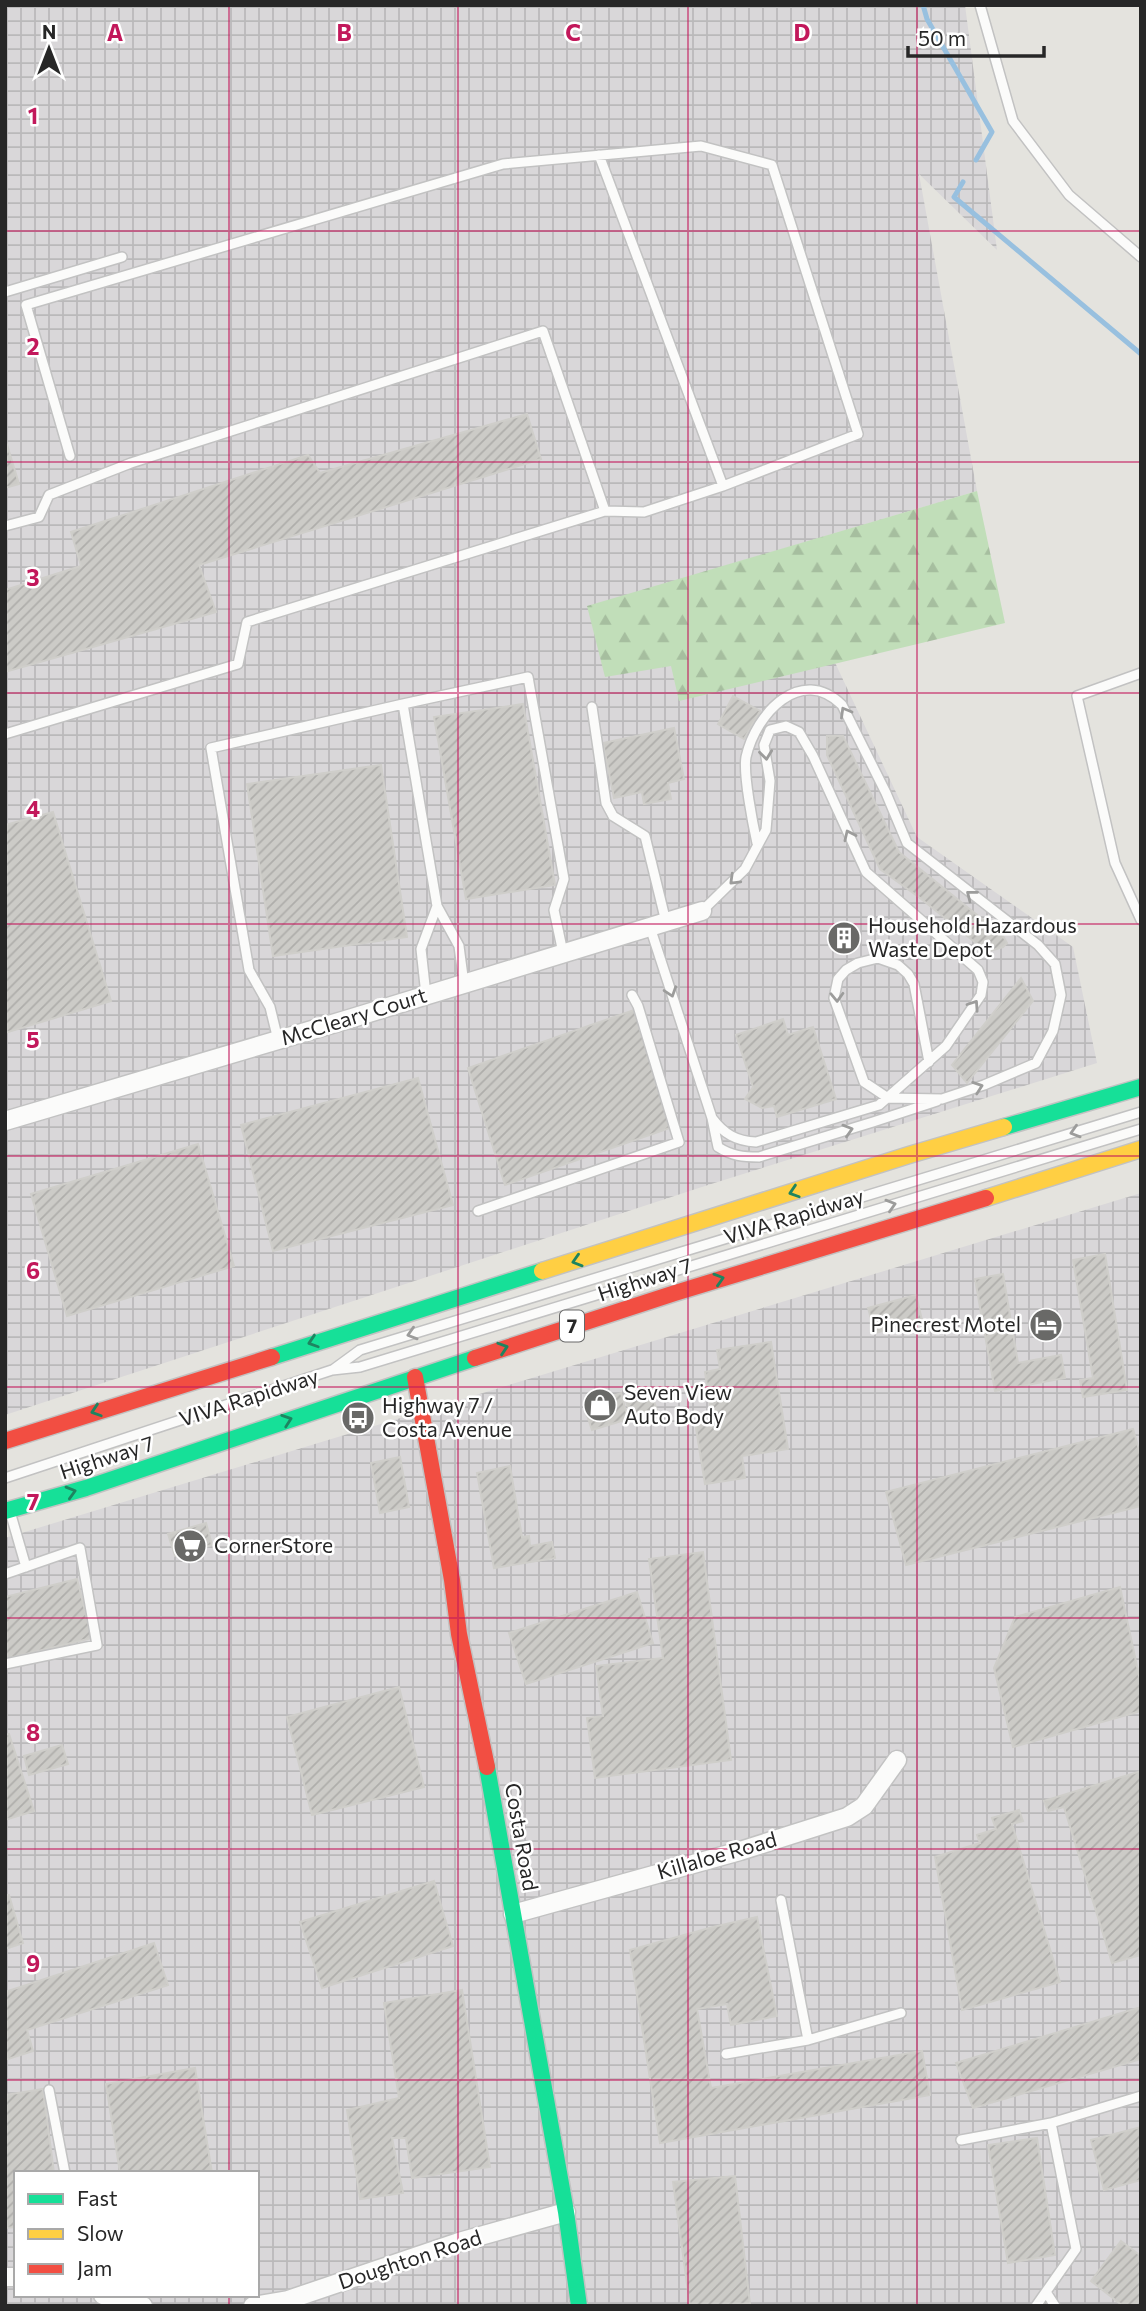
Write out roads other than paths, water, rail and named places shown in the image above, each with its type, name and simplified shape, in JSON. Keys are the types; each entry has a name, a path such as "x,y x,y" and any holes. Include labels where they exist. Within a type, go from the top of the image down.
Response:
{"main road":[{"name":"Highway 7","path":"5,1441 909,1155 1141,1087"},
{"name":"Highway 7","path":"7,1510 86,1488 699,1285 1141,1149"},
{"name":"Costa Road","path":"415,1377 452,1580 459,1634 497,1816 566,2212 579,2306"}],"street":[{"name":"McCleary Court","path":"5,1121 702,911"},
{"name":"Killaloe Road","path":"513,1914 740,1851 847,1817 864,1806 897,1760"},
{"name":"Doughton Road","path":"253,2306 288,2300 459,2242 566,2212"},
{"path":"110,2297 143,2306"}],"lane":[{"path":"980,5 1013,121 1069,195 1141,257"},
{"path":"5,734 238,664 247,622 605,512 644,512 723,486 858,434 772,164 701,146 503,164 26,305 70,456"},
{"path":"598,155 723,486"},
{"path":"5,292 122,257"},
{"path":"5,527 39,517 49,495 131,463 543,331 605,512"},
{"path":"1141,673 1077,696 1115,863 1141,920"},
{"path":"278,1040 270,1007 249,970 211,748 528,677 564,879 554,911 563,953"},
{"path":"592,707 606,803 613,816 645,836 658,924 718,1147 728,1154 759,1157 985,1085 1036,1063 1053,1031 1061,995 1055,964 1038,945 907,843 842,705 832,695 815,689 800,690 783,699 763,718 746,759 751,817 757,843"},
{"path":"403,704 437,906 459,946 464,984"},
{"path":"702,911 745,869 766,831 770,781 764,745 770,730 786,726 799,732 813,756 866,872 978,970 983,982 981,995 946,1046 879,1105 756,1142 730,1137 712,1118"},
{"path":"426,996 421,949 437,906"},
{"path":"929,1062 914,984 908,974 890,961 878,958 858,963 846,970 838,979 834,998 864,1082 888,1098 942,1099"},
{"path":"478,1211 679,1142 638,1006 632,995"},
{"name":"VIVA Rapidway","path":"332,1370 360,1350 1141,1112"},
{"name":"VIVA Rapidway","path":"5,1478 332,1370 360,1367 1141,1129"},
{"path":"7,1510 26,1567"},
{"path":"5,1574 80,1548 97,1645 5,1664"},
{"path":"781,1900 808,2040"},
{"path":"726,2054 808,2040 901,2013"},
{"path":"49,2090 65,2171"},
{"path":"961,2140 1051,2123 1141,2096"},
{"path":"1036,2306 1076,2249 1051,2123"},
{"path":"1046,2292 1055,2306"}],"waterway":[{"path":"923,5 927,19 992,132 976,160"},
{"path":"963,182 954,197 1141,354"}],"place":[{"name":"Household Hazardous Waste Depot","path":"844,938"},
{"name":"Pinecrest Motel","path":"1046,1325"},
{"name":"Seven View Auto Body","path":"600,1405"},
{"name":"Highway 7 / Costa Avenue","path":"358,1418"},
{"name":"CornerStore","path":"190,1546"}]}
